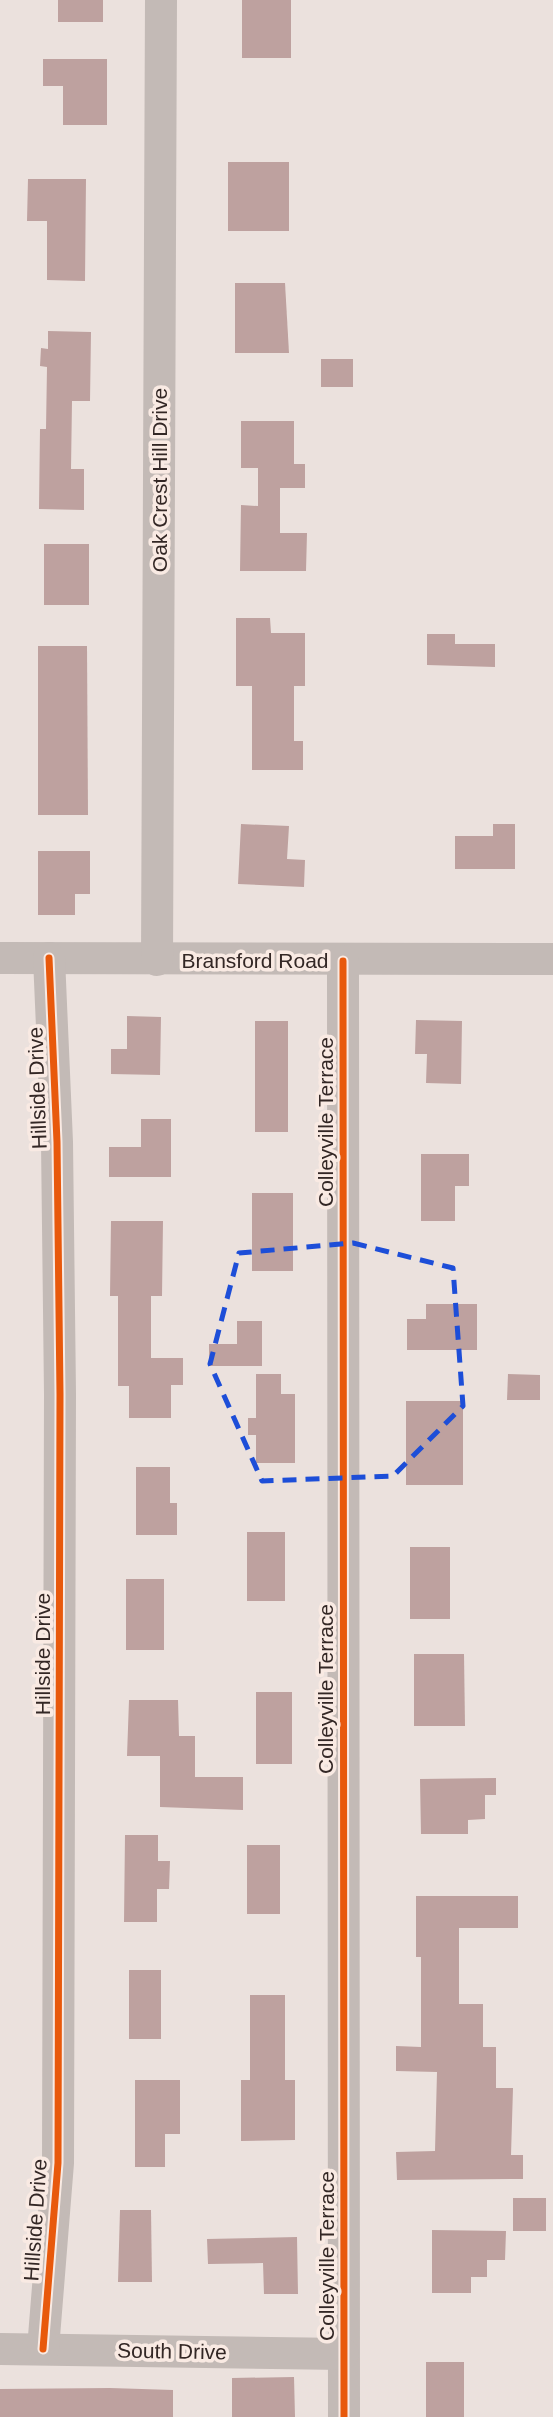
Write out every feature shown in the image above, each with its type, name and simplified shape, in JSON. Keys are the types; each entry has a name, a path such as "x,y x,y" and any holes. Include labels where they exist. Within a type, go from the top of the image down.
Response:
{"street":[{"name":"Oak Crest Hill Drive","path":"157,960 160,0"},
{"name":"Bransford Road","path":"0,958 553,960"},
{"name":"Hillside Drive","path":"43,2349 58,2135 60,1394 57,1142 49,958"},
{"name":"Colleyville Terrace","path":"343,961 344,2417"},
{"name":"South Drive","path":"0,2349 343,2354"}],"highlighted area":[{"path":"353,1243 453,1268 463,1406 393,1476 262,1481 210,1364 239,1253"}],"building":[{"path":"58,0 103,0 103,22 58,22"},
{"path":"242,0 291,0 291,58 242,58"},
{"path":"43,59 107,59 107,125 63,125 63,86 43,86"},
{"path":"228,162 289,162 289,231 228,231"},
{"path":"28,179 86,179 85,281 47,280 47,221 27,221"},
{"path":"235,283 285,283 289,353 235,353"},
{"path":"48,331 91,332 90,401 72,401 71,469 84,469 84,510 39,509 40,429 46,429 47,367 40,366 41,348 48,349"},
{"path":"321,359 353,359 353,387 321,387"},
{"path":"241,421 294,421 294,464 305,464 305,488 280,488 280,533 307,533 306,571 240,571 241,505 258,506 258,468 241,468"},
{"path":"44,544 89,544 89,605 44,605"},
{"path":"236,618 270,618 271,633 305,633 305,686 294,686 294,741 303,741 303,770 252,770 252,686 236,686"},
{"path":"427,634 455,634 455,644 495,644 495,667 427,665"},
{"path":"38,646 87,646 88,815 38,815"},
{"path":"241,824 289,826 287,859 305,860 304,887 238,884"},
{"path":"493,824 515,824 515,869 455,869 455,836 493,836"},
{"path":"38,851 90,851 90,894 75,894 75,915 38,915"},
{"path":"127,1016 161,1017 160,1075 111,1074 111,1049 127,1049"},
{"path":"416,1020 462,1021 461,1084 426,1083 427,1054 415,1054"},
{"path":"255,1021 288,1021 288,1132 255,1132"},
{"path":"141,1119 171,1119 171,1177 109,1177 109,1147 141,1147"},
{"path":"421,1154 469,1154 469,1186 455,1186 455,1221 421,1221"},
{"path":"252,1193 293,1193 293,1271 252,1271"},
{"path":"111,1221 163,1221 162,1296 151,1296 151,1358 183,1358 183,1385 171,1385 171,1418 129,1418 129,1386 118,1386 118,1296 110,1296"},
{"path":"426,1304 477,1304 477,1350 407,1350 407,1319 426,1319"},
{"path":"237,1321 262,1321 262,1366 209,1366 209,1344 237,1344"},
{"path":"256,1374 281,1374 281,1394 295,1394 295,1463 256,1463 256,1435 248,1435 248,1418 256,1418"},
{"path":"508,1374 540,1375 540,1400 507,1400"},
{"path":"406,1401 463,1401 463,1485 406,1485"},
{"path":"136,1467 170,1467 170,1503 177,1503 177,1535 136,1535"},
{"path":"247,1532 285,1532 285,1601 247,1601"},
{"path":"410,1547 450,1547 450,1619 410,1619"},
{"path":"126,1579 164,1579 164,1650 126,1650"},
{"path":"414,1654 464,1654 465,1726 414,1726"},
{"path":"256,1692 292,1692 292,1764 256,1764"},
{"path":"129,1700 178,1700 179,1736 195,1736 195,1777 243,1777 243,1810 160,1807 160,1756 127,1756"},
{"path":"496,1778 496,1795 485,1795 485,1819 468,1820 468,1834 421,1834 420,1779"},
{"path":"125,1835 158,1835 158,1861 170,1861 169,1889 157,1889 157,1922 124,1922"},
{"path":"247,1845 280,1845 280,1914 247,1914"},
{"path":"416,1896 518,1896 518,1928 459,1928 459,2004 483,2004 483,2047 496,2047 496,2088 513,2088 511,2155 523,2155 523,2179 397,2180 396,2152 435,2151 437,2072 396,2071 396,2046 421,2047 421,1957 416,1957"},
{"path":"129,1970 161,1970 161,2039 129,2039"},
{"path":"250,1995 285,1995 285,2080 295,2080 295,2140 241,2141 241,2080 250,2080"},
{"path":"135,2080 180,2080 180,2134 165,2134 165,2167 135,2167"},
{"path":"513,2198 546,2198 546,2231 513,2231"},
{"path":"120,2210 151,2210 152,2282 118,2282"},
{"path":"432,2230 506,2231 505,2260 487,2260 487,2277 471,2277 471,2293 432,2293"},
{"path":"297,2237 298,2294 264,2294 263,2263 208,2264 207,2239"},
{"path":"426,2362 464,2362 464,2417 426,2417"},
{"path":"294,2377 295,2417 232,2417 232,2378"},
{"path":"0,2389 173,2390 173,2417 0,2417"}],"cycle path":[{"path":"43,2349 58,2163 60,1394 57,1142 49,958"},
{"path":"343,961 344,2417"}]}
